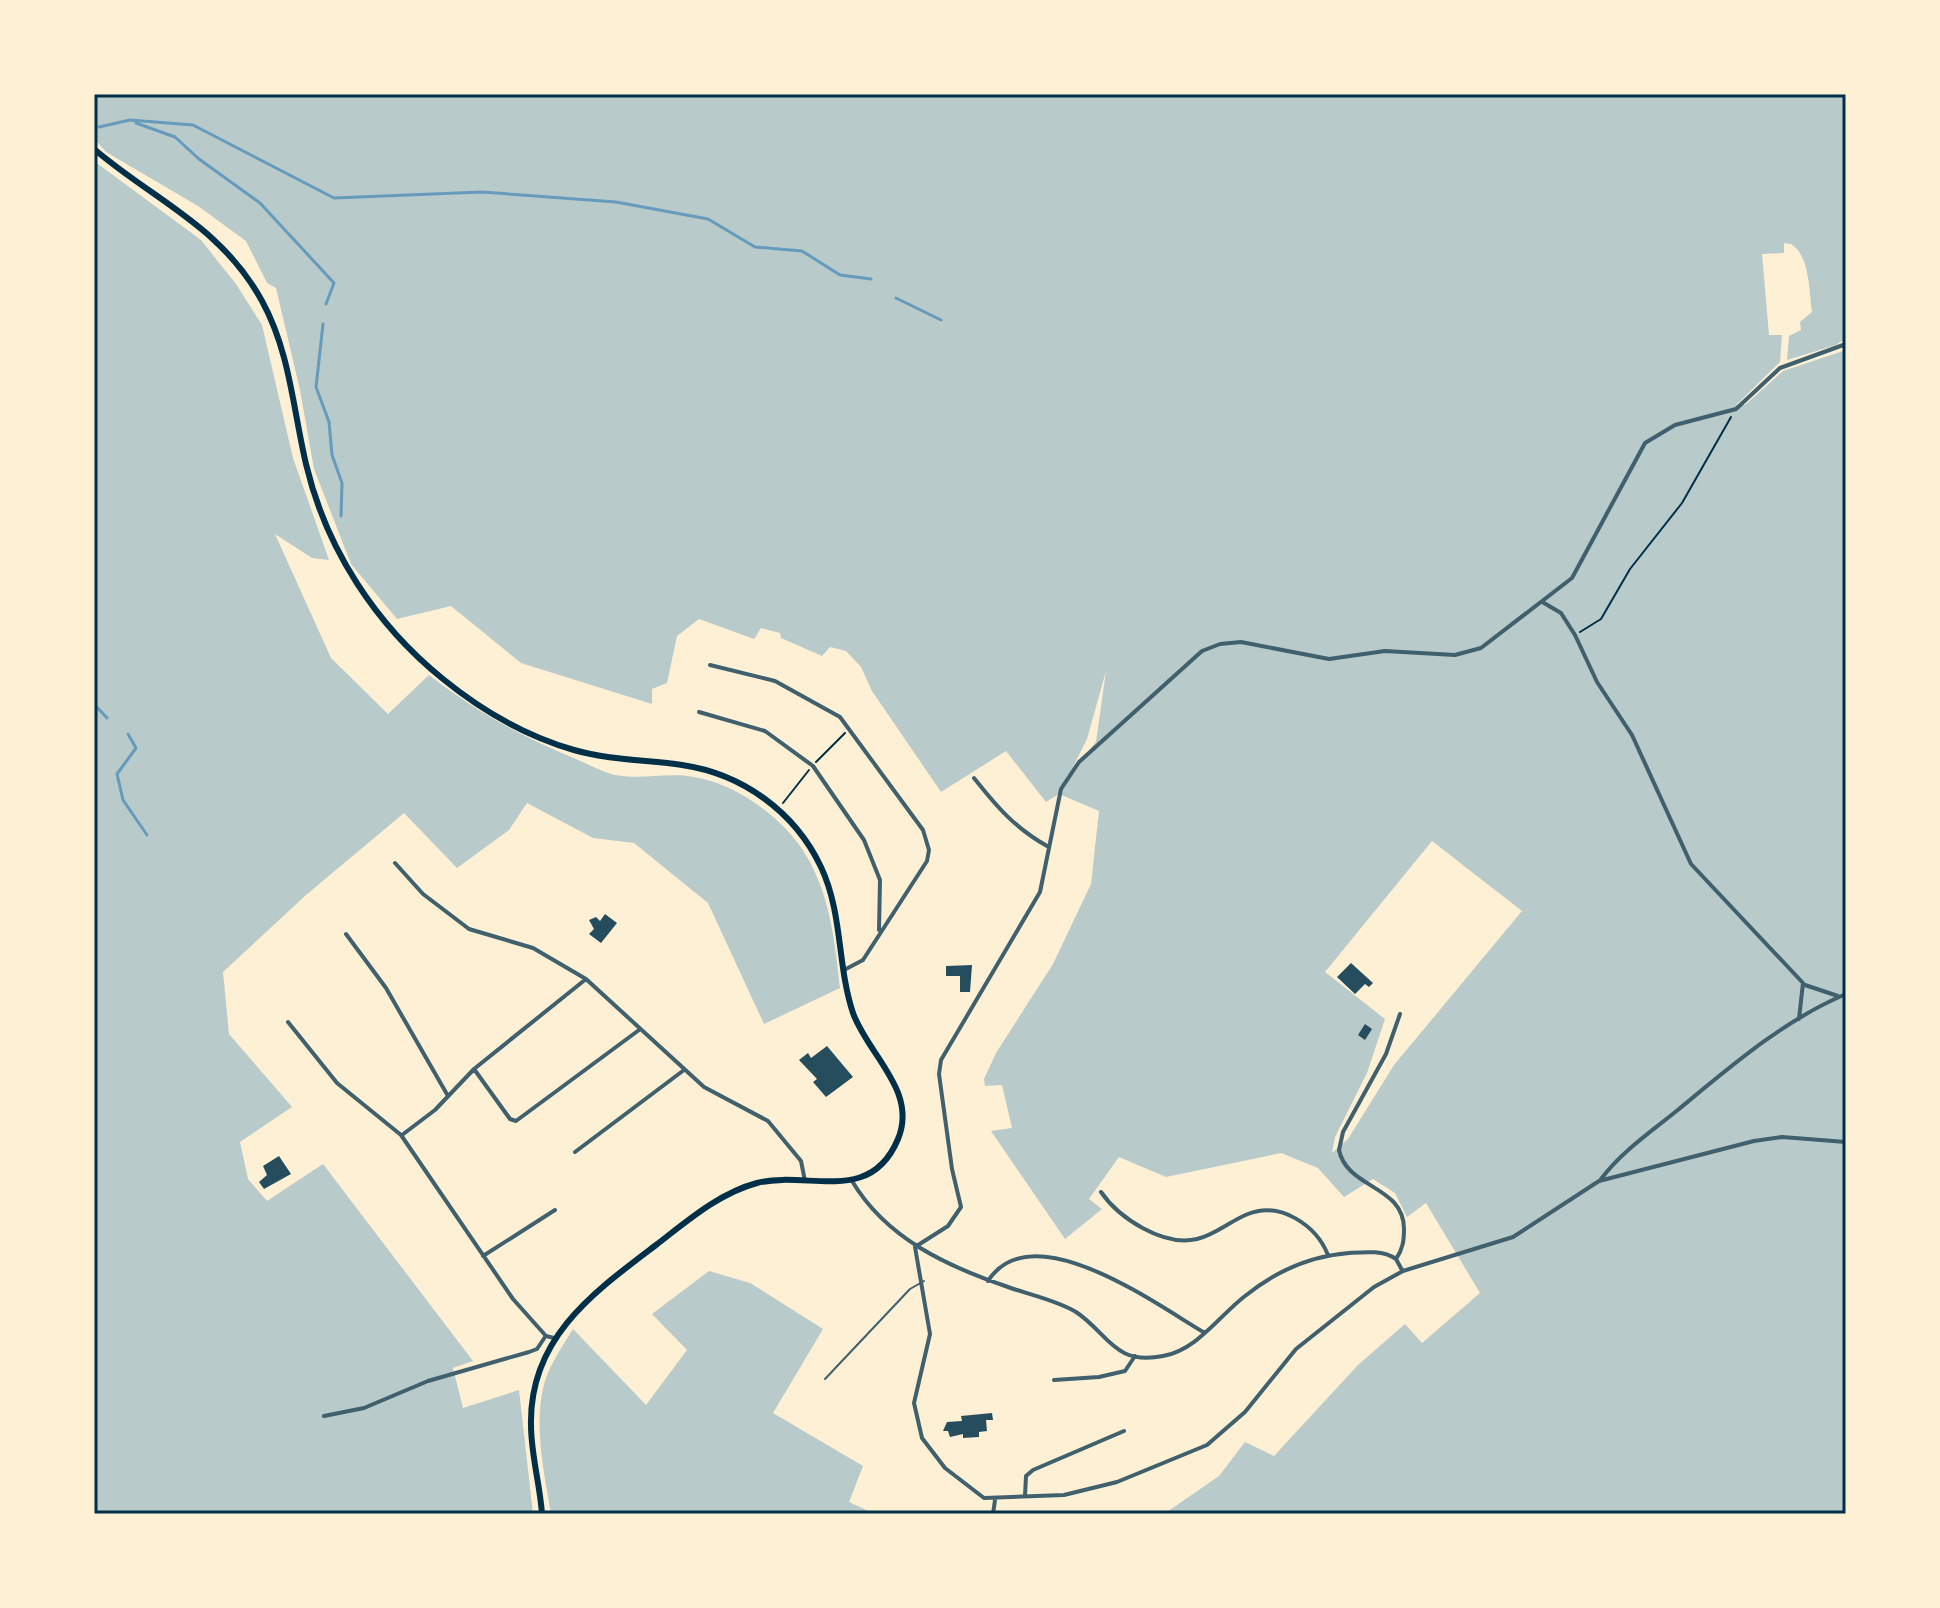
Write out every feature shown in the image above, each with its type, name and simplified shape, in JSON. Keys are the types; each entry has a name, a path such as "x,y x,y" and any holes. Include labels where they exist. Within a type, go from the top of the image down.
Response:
{"main road":[{"path":"94,149 176,206 217,241 263,303 284,355 310,481 345,564 362,592 408,648 446,681 495,715 571,749 718,774 754,791 778,809 810,848 830,888 854,1016 894,1083 903,1120 890,1154 868,1174 852,1181 753,1184 707,1208 587,1298 554,1338 541,1366 531,1415 542,1514"}],"street":[{"path":"915,1247 948,1226 961,1207 952,1169 939,1074 941,1060 1040,892 1061,789 1079,762 1211,646 1241,642 1329,659 1385,651 1455,655 1493,641 1544,603 1575,574 1645,443 1675,425 1736,409 1780,368 1846,344"},
{"path":"1544,603 1561,613 1597,682 1632,735 1691,864 1803,983 1816,991 1843,995"},
{"path":"710,665 775,681 840,717 923,830 929,850 927,861 859,965 844,970"},
{"path":"699,712 765,731 813,766 864,840 880,880 879,933"},
{"path":"974,778 1005,818 1023,834 1047,846"},
{"path":"395,863 423,894 469,929 533,948 586,979 704,1087 768,1121 801,1161 806,1172 805,1181"},
{"path":"346,934 386,988 448,1096"},
{"path":"401,1135 448,1096 474,1069 586,979"},
{"path":"1799,1019 1803,983"},
{"path":"915,1247 924,1281 930,1341 916,1394 916,1424 926,1445 945,1468 980,1496 995,1500 1064,1495 1101,1487 1207,1445 1231,1427 1296,1349 1361,1297 1403,1271 1513,1237 1599,1181 1627,1151 1718,1077 1799,1019 1843,995"},
{"path":"1396,1259 1403,1239 1400,1208 1394,1199 1350,1169 1339,1150 1343,1132 1386,1054 1400,1014"},
{"path":"288,1022 337,1083 401,1135 513,1299 546,1336 554,1338"},
{"path":"474,1069 510,1119 516,1121 639,1029"},
{"path":"575,1152 684,1070"},
{"path":"1599,1181 1754,1141 1782,1137 1846,1142"},
{"path":"852,1181 876,1216 915,1247 988,1281 1077,1313 1117,1350 1135,1356 1174,1354 1205,1333 1264,1282 1298,1263 1328,1255 1383,1253 1396,1259 1403,1271"},
{"path":"1101,1192 1111,1206 1156,1235 1185,1240 1209,1235 1249,1214 1273,1211 1296,1218 1310,1227 1323,1240 1328,1255"},
{"path":"483,1256 555,1210"},
{"path":"988,1281 1003,1266 1039,1255 1075,1261 1205,1333"},
{"path":"324,1416 364,1408 428,1381 529,1352 537,1349 546,1336"},
{"path":"1054,1380 1099,1377 1125,1371 1135,1356"},
{"path":"1025,1496 1028,1473 1124,1431"},
{"path":"993,1514 995,1500"}],"lane":[{"path":"825,1379 910,1289 924,1281"}],"path":[{"path":"1575,635 1601,619 1630,569 1682,503 1736,409"}],"shaded area":[{"path":"94,94 1846,94 1846,338 1836,345 1787,360 1789,336 1801,330 1800,322 1812,312 1808,275 1802,257 1791,244 1784,243 1784,253 1762,254 1769,335 1782,335 1780,362 1736,405 1745,405 1783,371 1846,350 1846,1514 1164,1514 1219,1476 1245,1442 1274,1456 1358,1365 1405,1324 1422,1343 1480,1293 1426,1203 1407,1217 1395,1193 1373,1179 1344,1197 1318,1168 1281,1153 1166,1177 1119,1157 1089,1199 1102,1209 1065,1239 991,1131 1012,1128 1002,1085 985,1086 984,1079 996,1053 1053,964 1091,884 1099,811 1059,794 1046,802 1006,751 941,792 872,691 861,667 846,651 830,647 822,656 781,638 780,633 761,628 754,639 699,619 677,636 667,683 652,689 652,704 521,663 451,606 397,619 351,564 314,469 300,390 276,288 267,283 246,241 198,206 106,152 94,138","holes":["1106,671 1096,742 1070,773 1087,739","1432,841 1522,911 1394,1065 1348,1139 1332,1153 1335,1137 1367,1073 1385,1019 1325,972"]},
{"path":"94,161 201,240 236,284 262,325 293,458 329,560 312,558 275,534 331,658 388,714 429,675 500,722 605,772 625,776 684,776 702,779 741,794 778,821 796,840 810,861 828,908 840,988 764,1024 708,903 634,843 593,838 527,803 509,830 457,868 404,813 306,895 223,972 229,1034 292,1107 240,1142 248,1179 267,1201 323,1164 473,1361 453,1368 463,1408 519,1390 533,1514 94,1514"},
{"path":"709,1271 750,1283 823,1329 773,1413 863,1466 849,1502 875,1514 551,1514 541,1446 542,1394 546,1378 573,1329 646,1405 687,1350 652,1314"}],"building":[{"path":"605,914 617,923 601,943 589,934 594,929 589,920 596,917 600,921"},
{"path":"1351,963 1373,983 1369,987 1365,984 1355,994 1337,977"},
{"path":"972,965 970,992 960,992 960,976 946,976 946,966"},
{"path":"1365,1024 1372,1029 1365,1040 1358,1035"},
{"path":"827,1046 853,1077 826,1097 813,1082 817,1079 799,1060 808,1053 811,1058"},
{"path":"279,1156 291,1174 264,1189 259,1182 267,1175 263,1166"},
{"path":"992,1413 993,1420 986,1420 987,1431 979,1432 979,1437 963,1438 963,1434 950,1437 948,1431 943,1431 947,1422 962,1421 961,1416"}],"waterway":[{"path":"99,127 130,120 193,125 334,198 482,192 616,202 708,219 755,247 802,251 840,275 871,279"},
{"path":"136,123 175,137 199,159 260,203 334,283 326,304"},
{"path":"896,298 941,320"},
{"path":"323,324 316,387 329,422 332,455 342,483 341,516"},
{"path":"94,704 107,718"},
{"path":"128,734 136,748 117,774 123,800 147,835"}]}
